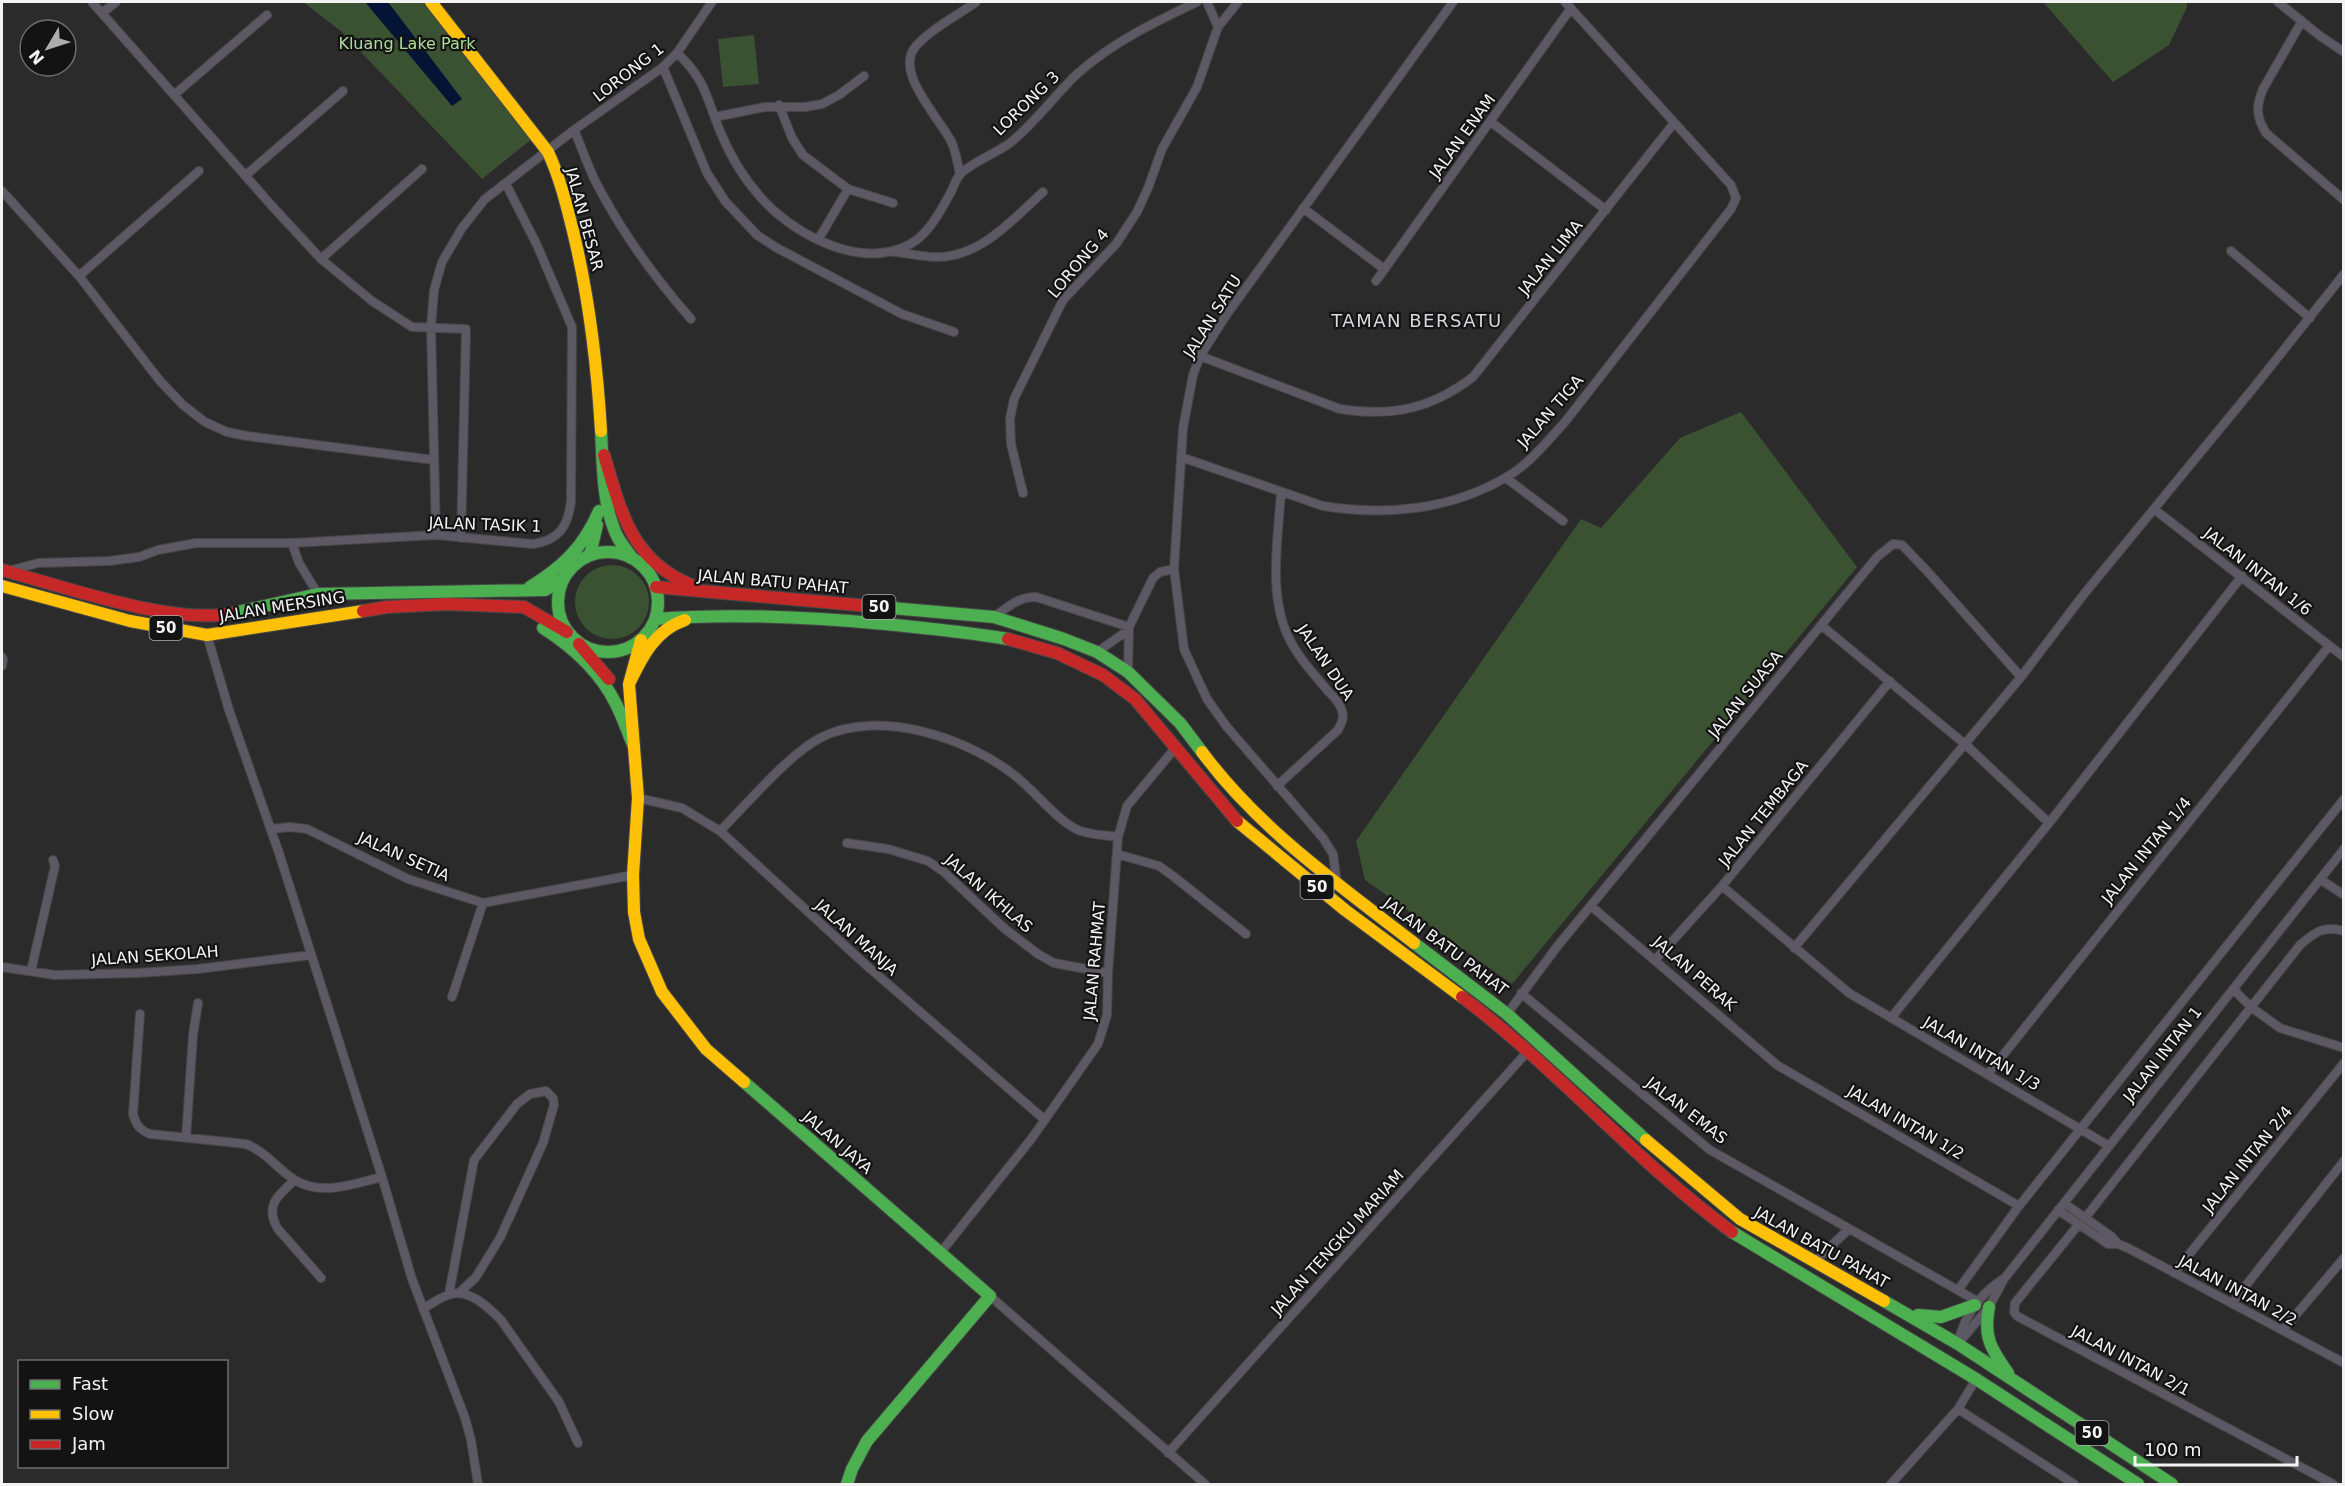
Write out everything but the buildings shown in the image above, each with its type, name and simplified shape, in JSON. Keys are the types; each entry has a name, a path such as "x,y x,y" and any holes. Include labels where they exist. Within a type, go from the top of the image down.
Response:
{"main road":[{"name":"JALAN BESAR","path":"431,2 548,152 559,176 583,268 598,374 604,485 590,555"},
{"path":"604,455 622,513 641,550 665,573 679,581 723,594"},
{"name":"JALAN BESAR","path":"604,485 617,536 633,559"},
{"path":"525,590 553,573 582,546 591,534 599,511"},
{"path":"4,571 127,604 184,614 219,616 318,594 545,590 562,580 579,561 590,555 612,553 633,559 651,576 656,587 658,603 656,619 641,640"},
{"name":"50","path":"562,580 557,607 560,620 567,632 579,644 594,651 611,653 627,649 641,640"},
{"name":"JALAN MERSING","path":"2,586 151,625 207,634 387,607 485,605 524,607 567,632"},
{"name":"JALAN BATU PAHAT","path":"656,587 994,617 1097,652 1128,672 1180,723 1218,774 1251,810 1337,884 1508,1014 1678,1169 1740,1219 1958,1344 2172,1485"},
{"path":"485,605 524,616 552,633 576,654 600,678 614,699 634,747"},
{"path":"629,684 644,654 667,629 680,621 709,615"},
{"name":"JALAN BATU PAHAT","path":"656,619 709,615 828,619 969,632 1016,640 1057,653 1103,675 1135,699 1240,824 1345,910 1484,1014 1528,1051 1669,1181 1731,1232 1978,1381 2138,1485"},
{"name":"JALAN JAYA","path":"641,640 629,684 638,798 633,875 634,912 639,939 662,992 706,1049 990,1296"},
{"name":"JALAN JAYA","path":"579,644 609,679 622,702 632,729"},
{"path":"847,1485 859,1454 877,1427 990,1296"},
{"path":"1901,1310 1935,1319 1947,1318 1980,1304 1985,1334 1991,1350 2013,1381"},
{"path":"1920,1345 1938,1348 1958,1344 1978,1381"}],"street":[{"path":"92,2 321,259 390,315 412,327 466,329 461,538"},
{"path":"102,13 116,2"},
{"name":"LORONG 1","path":"436,535 431,327 434,290 442,261 474,211 485,199 574,130 663,67 677,53 712,2"},
{"path":"960,175 952,143 916,84 908,63 911,53 923,39 976,2"},
{"name":"LORONG 3","path":"677,53 700,80 708,94 732,157 752,186 774,210 818,240 845,250 877,253 905,247 930,226 960,175 1010,143 1073,79 1108,49 1197,2"},
{"path":"1207,2 1218,27"},
{"name":"LORONG 4","path":"1023,494 1011,444 1010,419 1014,399 1063,300 1116,244 1137,212 1162,149 1197,87 1218,27 1238,2"},
{"name":"JALAN SATU","path":"1337,884 1333,854 1328,846 1312,824 1227,727 1207,699 1184,649 1174,569 1181,457 1187,405 1193,375 1200,356 1227,314 1453,2"},
{"path":"2278,2 2343,52"},
{"path":"1568,5 1674,123"},
{"name":"JALAN ENAM","path":"1376,281 1491,122 1568,5"},
{"path":"174,94 267,15"},
{"path":"2302,21 2263,88 2257,110 2258,121 2266,133 2343,200"},
{"path":"663,67 707,173 725,201 757,235 777,248 902,314 954,332"},
{"path":"715,117 779,105 805,107 828,102 864,76"},
{"path":"246,175 343,91"},
{"path":"779,105 786,128 796,147 810,161 848,189 893,203"},
{"path":"1491,122 1606,210"},
{"name":"JALAN LIMA","path":"1200,356 1341,410 1361,413 1393,412 1432,402 1457,389 1473,377 1674,123"},
{"name":"JALAN TIGA","path":"1181,457 1323,506 1344,509 1392,511 1425,507 1459,498 1506,478 1537,453 1565,422 1734,203 1736,198 1731,185 1674,123"},
{"path":"574,130 599,189 634,248 662,286 691,319"},
{"path":"321,259 422,169"},
{"path":"79,276 199,171"},
{"name":"JALAN TASIK 1","path":"4,571 38,563 109,561 140,557 158,550 196,543 292,543 436,535 533,544 547,542 558,534 570,513 572,327 537,245 506,183"},
{"path":"818,240 848,189"},
{"path":"2,191 79,276 160,381 183,405 205,422 227,432 247,436 434,460"},
{"path":"892,251 938,257 960,253 989,240 1043,192"},
{"path":"1303,208 1384,270"},
{"path":"2231,251 2310,318"},
{"path":"1794,948 1966,745 2343,274"},
{"path":"1506,478 1563,521"},
{"name":"JALAN DUA","path":"1277,786 1338,730 1343,719 1341,707 1303,661 1284,627 1277,586 1281,492"},
{"name":"JALAN INTAN 1/6","path":"2154,509 2343,657"},
{"path":"292,543 299,563 318,594"},
{"name":"JALAN SUASA","path":"1508,1014 1521,993 1821,625 1877,557 1893,544 1899,543 1928,572 2021,677"},
{"path":"1128,672 1128,629 1153,578 1160,572 1174,569"},
{"path":"1891,1018 2049,824 2241,576"},
{"path":"994,617 1024,597 1036,597 1128,629"},
{"path":"1821,625 1966,745 2049,824"},
{"path":"1097,652 1128,629"},
{"path":"207,634 423,1309 462,1408 471,1440 478,1485"},
{"name":"JALAN INTAN 1/4","path":"1988,1074 2329,646"},
{"name":"JALAN TEMBAGA","path":"1656,959 1722,886 1890,681"},
{"path":"720,831 795,756 820,738 847,728 881,725 926,733 974,750 996,761 1078,830 1118,837"},
{"name":"JALAN RAHMAT","path":"941,1252 1046,1120 1098,1044 1107,1015 1118,837 1127,806 1176,747"},
{"name":"JALAN MANJA","path":"638,798 682,808 720,831 866,965 1046,1120"},
{"path":"1958,1290 2019,1206 2343,799"},
{"name":"JALAN SETIA","path":"271,829 290,827 307,829 408,879 483,903 633,875"},
{"name":"JALAN IKHLAS","path":"847,843 888,849 928,861 944,872 1005,929 1038,954 1054,963 1108,973"},
{"name":"JALAN INTAN 1","path":"1958,1344 1962,1325 2004,1279 2343,849"},
{"path":"1117,854 1159,866 1246,934"},
{"path":"31,971 55,866 53,860"},
{"path":"2320,879 2343,895"},
{"name":"JALAN INTAN 1/3","path":"1722,886 1840,986 1863,1002 2109,1146"},
{"path":"452,997 483,903"},
{"name":"JALAN PERAK","path":"1592,906 1777,1065"},
{"path":"2082,1221 2300,945 2315,931 2326,927 2343,931"},
{"name":"JALAN SEKOLAH","path":"2,967 55,975 137,974 311,955"},
{"path":"2233,989 2251,1007 2280,1028 2343,1048"},
{"name":"JALAN EMAS","path":"1521,993 1710,1150 1980,1304"},
{"path":"186,1138 198,1003"},
{"path":"140,1014 133,1114 136,1125 143,1131 150,1134 246,1144 261,1150 295,1180 309,1186 330,1188 382,1177"},
{"name":"JALAN TENGKU MARIAM","path":"1168,1453 1528,1051"},
{"name":"JALAN INTAN 2/4","path":"2174,1273 2343,1063"},
{"name":"JALAN INTAN 1/2","path":"1777,1065 2019,1206"},
{"path":"449,1294 474,1160 517,1104 530,1094 546,1091 551,1094 554,1105 543,1143 500,1238 477,1277 459,1293"},
{"path":"2232,1303 2343,1161"},
{"path":"295,1180 277,1198 272,1208 272,1220 321,1278"},
{"name":"JALAN INTAN 2/2","path":"2061,1206 2082,1221 2111,1236 2118,1244 2343,1363"},
{"name":"JALAN INTAN 2/1","path":"2082,1221 2016,1303 2014,1312 2017,1316 2333,1485"},
{"path":"1815,1262 1849,1229"},
{"path":"2283,1330 2343,1258"},
{"path":"423,1309 449,1294 459,1293 481,1302 501,1320 559,1402 578,1443"},
{"name":"JALAN JAYA","path":"990,1296 1205,1485"},
{"name":"JALAN INTAN 1","path":"1958,1344 1980,1304"},
{"path":"1891,1485 1958,1409 1978,1381"},
{"path":"1958,1409 2074,1485"}],"green space":[{"name":"Kluang Lake Park","path":"303,2 424,2 533,138 482,179 342,32"},
{"path":"2043,2 2187,2 2187,7 2169,45 2113,82"},
{"path":"754,35 759,84 723,87 718,39"},
{"path":"1741,412 1857,567 1512,984 1365,880 1356,841 1581,519 1601,528 1680,438"},
{"path":"612,565 633,571 643,581 649,602 643,623 633,633 612,639 591,633 581,623 575,602 581,581 591,571"}],"water":[{"path":"365,2 388,2 462,99 452,106"}],"traffic: fast":[{"path":"601,431 608,511 617,536 633,559"},
{"path":"530,587 553,572 571,555 587,535 599,511"},
{"path":"590,555 597,525"},
{"path":"608,552 636,560 650,574 658,602 650,630 636,644 608,652 580,644 566,630 558,602 566,574 580,560 608,552"},
{"path":"233,613 318,594 545,590 562,580"},
{"path":"869,606 994,617 1097,652 1128,672 1180,723 1202,752"},
{"path":"656,619 713,616 799,618 916,627 1008,639"},
{"path":"543,628 565,643 602,681 616,704 634,747"},
{"path":"1414,943 1507,1014 1646,1140"},
{"path":"744,1082 990,1296 867,1441 847,1484"},
{"path":"1732,1232 1976,1379 2138,1484"},
{"path":"1884,1301 1958,1344 2172,1484"},
{"path":"1918,1315 1941,1317 1975,1305"},
{"path":"1989,1307 1987,1327 1990,1342 2008,1373"}],"traffic: slow":[{"path":"431,2 548,152 552,162 568,210 584,281 595,355 601,431"},
{"path":"2,586 130,621 207,635 363,611"},
{"path":"629,684 651,646 665,630 685,620"},
{"path":"641,640 629,684 638,798 633,875 634,912 639,939 662,992 706,1049 744,1082"},
{"path":"1202,752 1224,780 1274,831 1301,855 1414,943"},
{"path":"1237,821 1345,910 1462,997"},
{"path":"1646,1140 1740,1219 1884,1301"}],"traffic: jam":[{"path":"604,455 616,496 631,532 654,562 671,575 691,585"},
{"path":"2,570 86,594 150,609 209,616 233,613"},
{"path":"656,587 869,606"},
{"path":"363,611 387,607 447,604 524,607 567,632"},
{"path":"1008,639 1057,653 1103,675 1135,699 1237,821"},
{"path":"579,644 609,679"},
{"path":"1462,997 1531,1054 1663,1176 1732,1232"}],"district":[{"name":"TAMAN BERSATU","path":"1417,321"}]}
